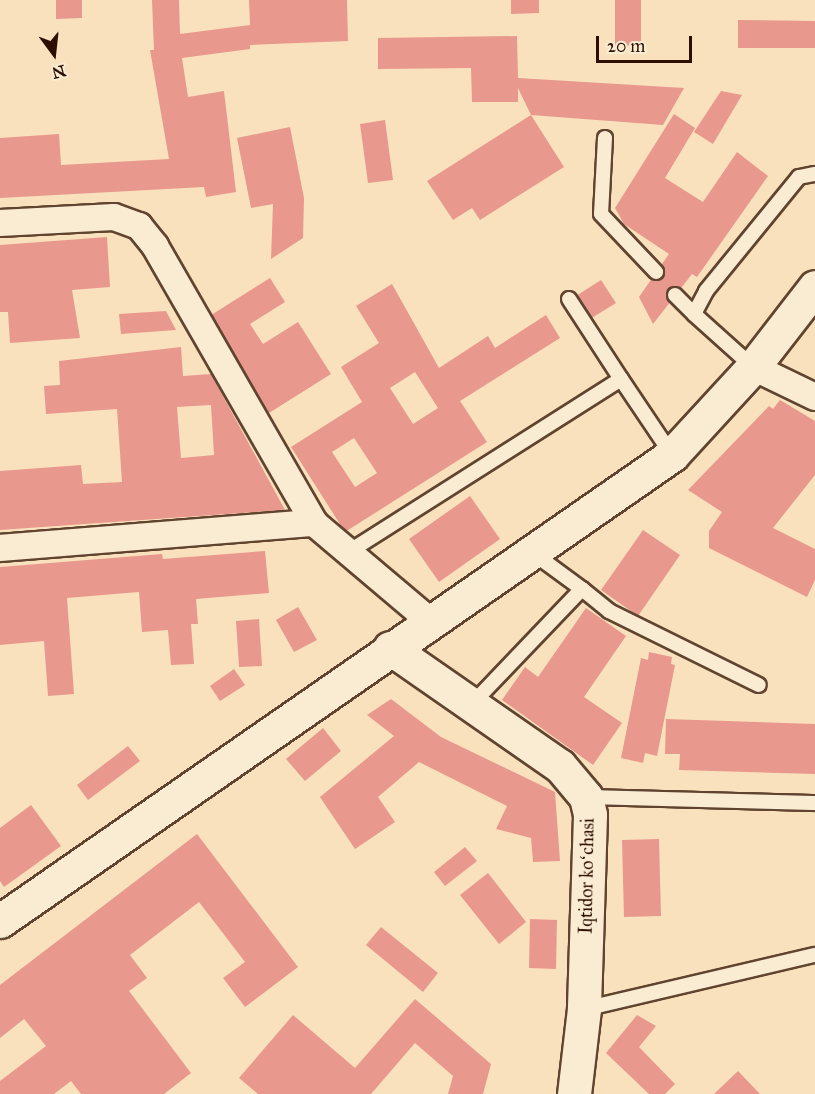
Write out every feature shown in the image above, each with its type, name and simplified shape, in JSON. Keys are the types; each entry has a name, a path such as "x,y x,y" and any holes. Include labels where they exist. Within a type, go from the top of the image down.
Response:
{"street":[{"path":"0,223 114,217 139,226 155,246 314,523 351,551 430,621"},
{"path":"0,921 672,454 753,367 815,287"},
{"path":"753,367 815,397"},
{"path":"0,548 314,523"},
{"name":"Iqtidor koʻchasi","path":"390,648 470,707 560,766 586,797 590,814 584,1010 574,1094"}],"lane":[{"path":"605,138 601,214 656,272"},
{"path":"694,314 706,291 799,177 815,174"},
{"path":"675,295 753,367"},
{"path":"569,299 672,454"},
{"path":"351,551 621,379"},
{"path":"532,553 609,611 759,686"},
{"path":"470,707 582,589"},
{"path":"586,797 815,803"},
{"path":"584,1010 815,955"}],"building":[{"path":"56,0 82,0 82,18 56,19"},
{"path":"152,0 179,0 180,34 250,25 249,0 347,0 348,41 250,45 250,49 182,58 188,97 224,91 236,192 206,197 204,187 0,198 0,138 59,134 61,165 169,159 150,50 154,50"},
{"path":"511,0 539,0 539,13 511,14"},
{"path":"615,0 641,0 641,45 615,46"},
{"path":"738,20 815,21 815,48 738,48"},
{"path":"517,36 518,78 684,88 663,125 531,115 518,88 518,102 472,102 471,68 378,69 378,38"},
{"path":"721,91 742,95 713,144 694,132"},
{"path":"674,114 695,128 665,178 703,202 737,152 768,176 697,277 692,274 653,324 639,297 669,254 624,224 615,208"},
{"path":"531,115 564,167 480,220 472,208 453,220 427,181"},
{"path":"385,120 393,180 368,183 360,124"},
{"path":"290,127 304,198 303,238 271,259 273,204 251,208 237,138"},
{"path":"107,237 110,287 72,290 80,338 10,343 8,312 0,312 0,245"},
{"path":"270,278 285,302 250,324 263,344 298,322 331,374 269,413 208,317"},
{"path":"601,280 616,303 590,319 576,296"},
{"path":"392,284 439,368 488,336 495,348 546,315 560,338 460,401 487,442 345,532 291,447 362,402 341,367 379,343 356,306","holes":["415,372 438,408 413,424 390,388","354,438 377,473 355,487 332,452"]},
{"path":"166,311 176,330 121,334 119,314"},
{"path":"181,347 183,376 211,374 285,510 0,530 0,471 81,465 83,484 122,482 117,409 46,414 44,386 60,385 59,361","holes":["211,405 214,455 181,458 177,407"]},
{"path":"780,400 815,421 815,475 773,528 815,549 815,580 807,597 709,548 709,531 722,512 688,490 769,406 773,409"},
{"path":"470,496 500,539 439,582 409,539"},
{"path":"643,530 680,555 638,616 601,590"},
{"path":"265,551 269,593 196,599 198,624 191,624 194,664 171,665 168,630 142,632 139,592 67,598 74,694 48,696 44,641 0,645 0,567 162,554 163,559"},
{"path":"298,607 317,640 294,652 276,620"},
{"path":"586,608 626,636 584,697 622,723 593,765 502,700 525,667 538,677"},
{"path":"259,619 262,666 239,667 236,621"},
{"path":"649,652 672,657 671,664 675,665 657,756 645,753 643,763 621,758 641,658 648,660"},
{"path":"234,669 245,685 220,701 210,686"},
{"path":"391,699 441,737 555,792 560,861 533,862 531,838 496,829 507,806 419,762 378,797 395,822 355,849 320,797 394,736 367,715"},
{"path":"666,719 815,724 815,774 679,770 680,754 665,754"},
{"path":"323,728 341,751 305,781 286,759"},
{"path":"128,746 140,761 88,800 77,785"},
{"path":"31,805 61,846 4,887 0,881 0,828"},
{"path":"197,834 298,967 245,1007 223,978 245,962 199,902 130,955 147,978 129,991 191,1073 164,1094 81,1094 71,1081 54,1094 0,1094 0,1081 46,1046 24,1019 0,1038 0,985"},
{"path":"659,839 661,916 624,917 622,840"},
{"path":"465,847 477,861 445,886 434,872"},
{"path":"488,873 526,922 499,944 460,895"},
{"path":"530,919 557,920 556,969 529,968"},
{"path":"381,927 438,973 423,992 366,945"},
{"path":"415,999 491,1064 483,1094 448,1094 453,1076 415,1043 371,1094 258,1094 239,1078 293,1015 355,1068"},
{"path":"637,1015 656,1026 639,1047 675,1084 665,1094 649,1094 606,1053"},
{"path":"738,1071 760,1094 714,1094"}]}
